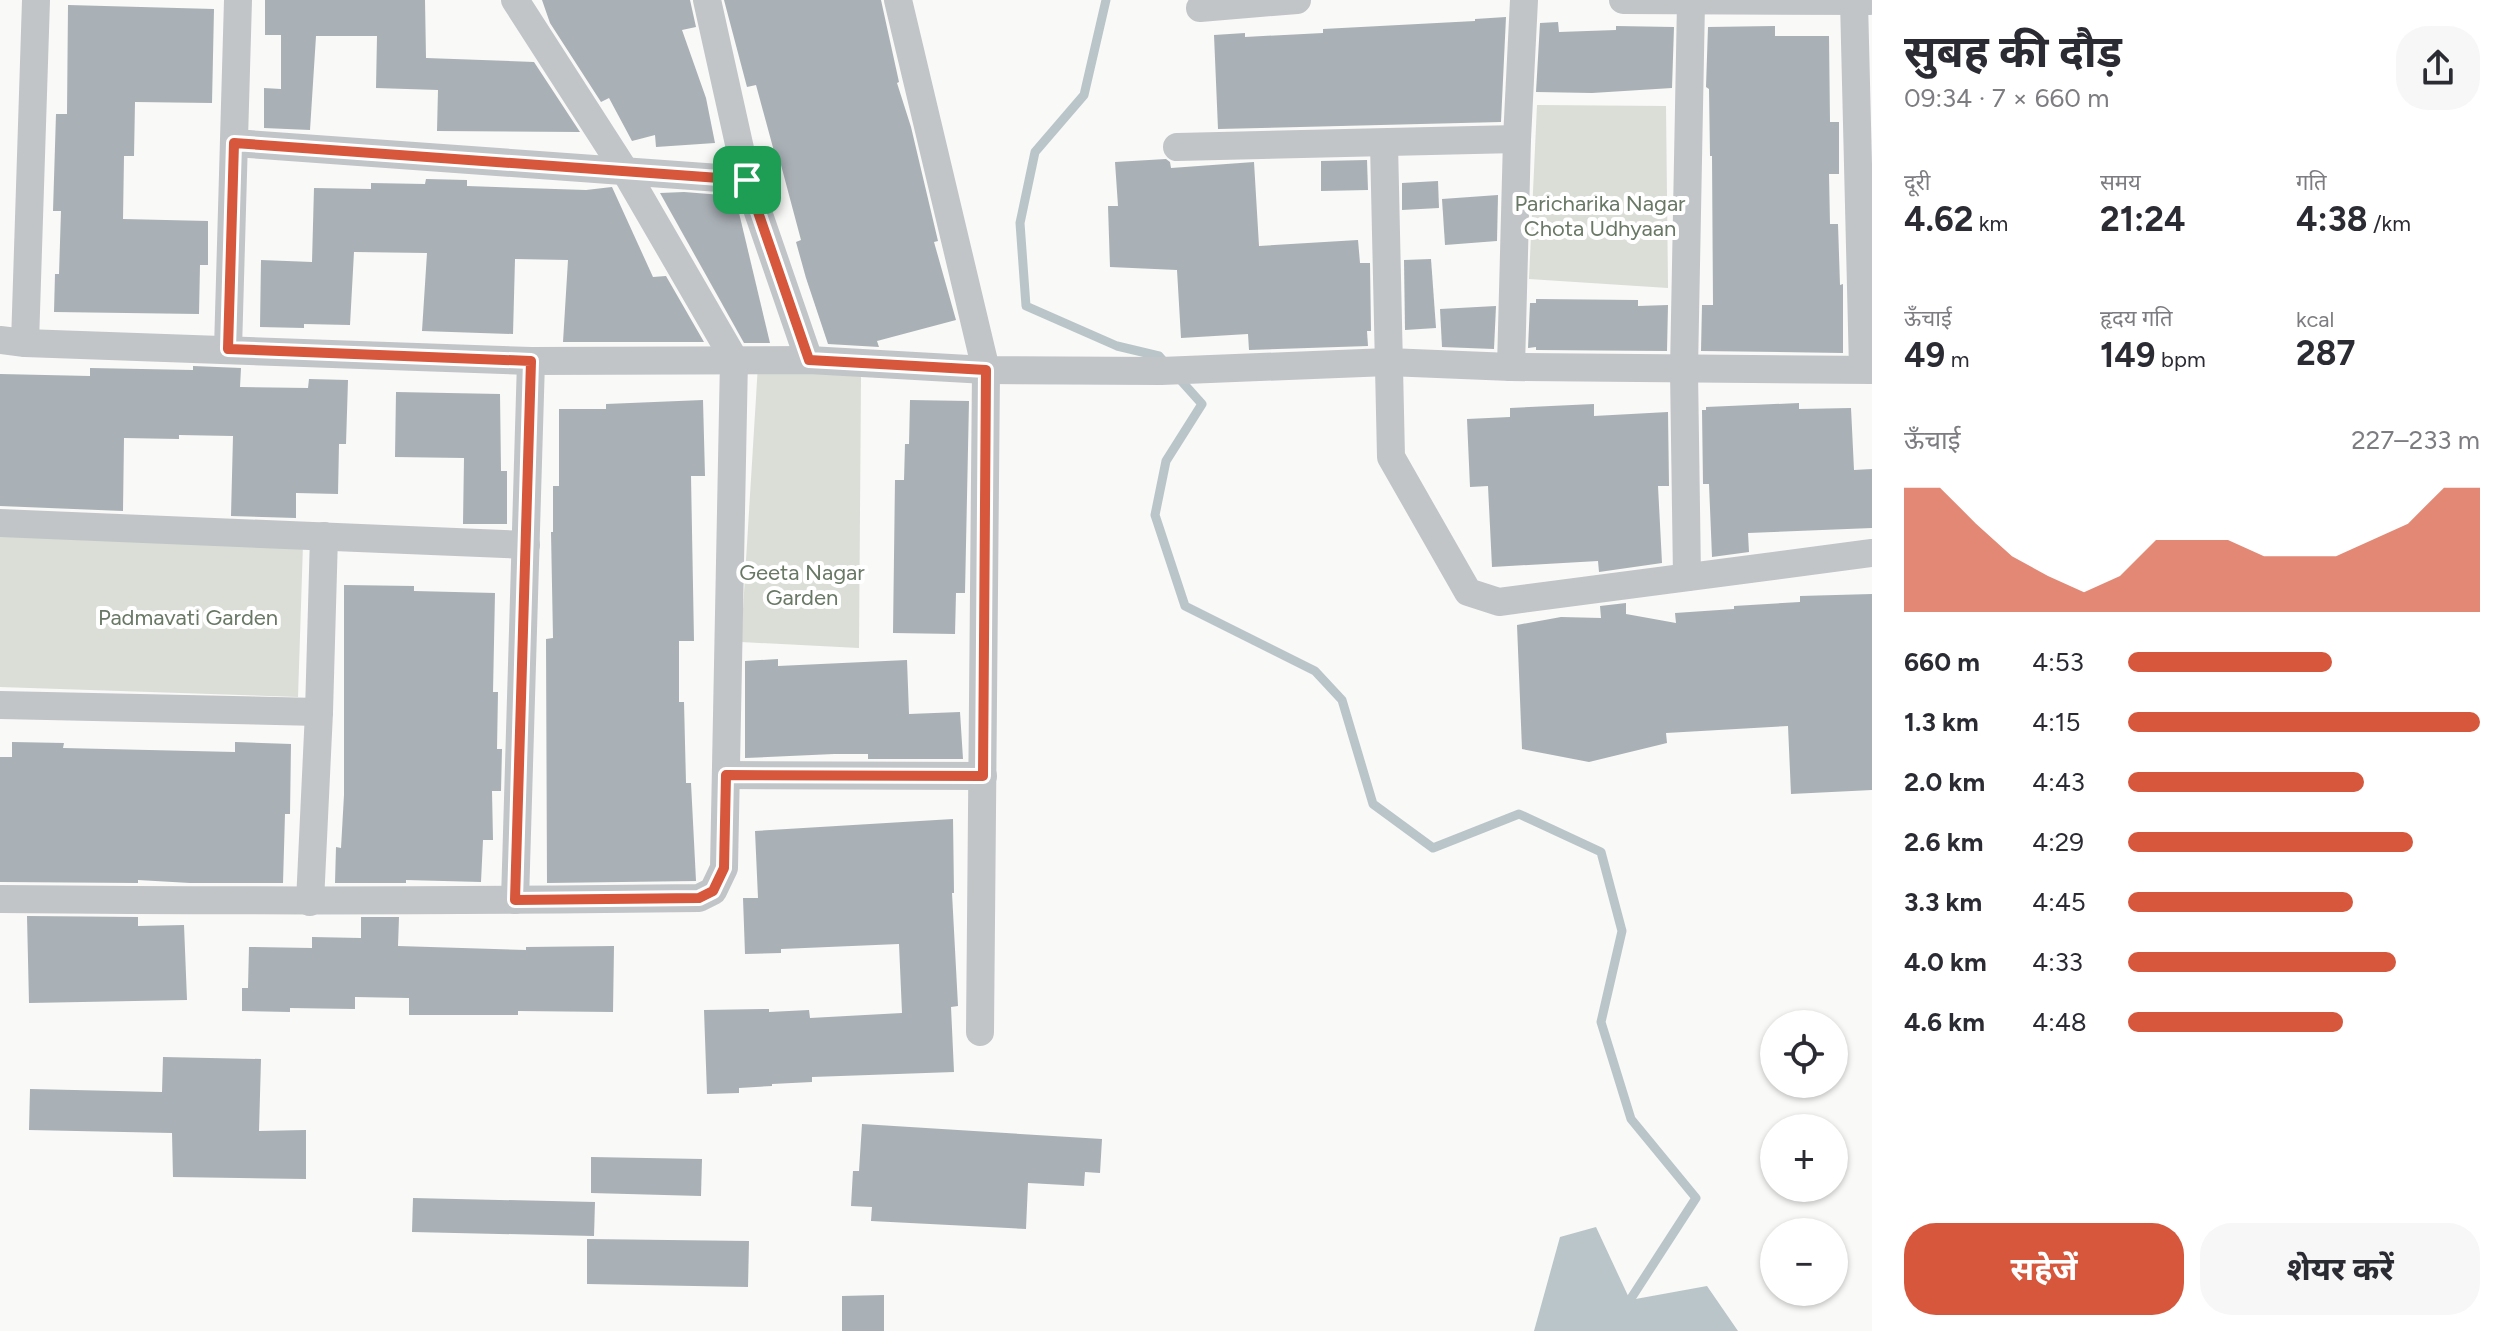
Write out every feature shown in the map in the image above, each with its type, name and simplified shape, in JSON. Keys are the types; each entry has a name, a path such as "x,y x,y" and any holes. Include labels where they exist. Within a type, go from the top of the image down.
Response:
{"street":[{"path":"36,0 12,341 531,361 809,360 986,370 1161,371 1388,362 1684,370 1867,369 1854,1"},
{"path":"228,349 238,0"},
{"path":"0,899 310,902 699,898 713,891 724,868 734,359 625,171 515,0"},
{"path":"707,0 747,180 809,360"},
{"path":"898,0 986,370 980,1032"},
{"path":"1200,8 1297,0"},
{"path":"1511,367 1524,0"},
{"path":"1623,0 1872,1"},
{"path":"1687,577 1684,370 1691,2"},
{"path":"1177,147 1517,139"},
{"path":"234,143 747,180"},
{"path":"1384,143 1391,457 1468,592 1499,602 1872,553"},
{"path":"515,900 531,361"},
{"path":"0,523 526,545"},
{"path":"310,902 324,536"},
{"path":"0,705 319,712"},
{"path":"726,775 983,776"}],"green space":[{"name":"Paricharika Nagar Chota Udhyaan","path":"1537,105 1666,106 1668,288 1529,279"},
{"name":"Geeta Nagar Garden","path":"758,365 861,376 859,648 741,642"},
{"name":"Padmavati Garden","path":"0,534 303,544 298,697 0,687"}],"shaded area":[{"path":"1596,1227 1630,1300 1707,1286 1738,1331 1534,1331 1560,1237"}],"building":[{"path":"265,0 425,0 426,58 534,62 580,132 437,131 438,90 376,88 377,36 316,36 310,130 264,128 264,88 281,89 281,35 265,35"},
{"path":"542,0 690,0 696,27 682,30 706,98 715,143 656,147 655,135 632,141 609,98 601,102 550,23"},
{"path":"724,0 881,0 897,83 911,127 938,241 934,242 956,320 877,341 879,347 828,344 796,242 801,240 781,165 778,166 756,85 747,87"},
{"path":"68,5 214,9 212,103 135,102 134,156 124,156 123,219 208,221 208,265 200,265 199,314 54,312 61,211 53,211 56,114 67,114"},
{"path":"1506,17 1501,122 1218,129 1214,35 1245,33 1245,37 1323,33 1323,29"},
{"path":"1558,22 1559,32 1616,30 1616,26 1674,27 1672,88 1592,93 1536,92 1540,23"},
{"path":"1775,26 1775,36 1829,36 1830,122 1839,122 1839,174 1829,174 1830,224 1838,224 1840,285 1843,284 1843,353 1701,351 1702,305 1713,305 1712,156 1709,89 1706,87 1708,27"},
{"path":"1166,159 1171,168 1254,162 1259,246 1358,240 1360,263 1370,263 1371,331 1367,331 1368,346 1249,350 1248,334 1181,338 1177,270 1110,267 1108,206 1118,206 1115,162"},
{"path":"1367,160 1368,190 1321,191 1321,161"},
{"path":"426,179 467,180 467,186 586,190 612,187 653,277 666,276 704,342 563,342 568,260 515,259 513,334 422,331 427,253 354,252 350,325 260,327 261,260 312,262 314,188 371,189 371,183 425,184"},
{"path":"1438,181 1439,208 1402,210 1402,183"},
{"path":"660,193 735,196 770,343 744,343"},
{"path":"1498,195 1497,241 1445,245 1442,199"},
{"path":"1431,259 1436,328 1405,330 1404,260"},
{"path":"1536,299 1638,300 1638,306 1668,305 1667,351 1528,348 1530,303 1536,303"},
{"path":"1496,306 1494,349 1442,347 1440,309"},
{"path":"193,366 241,368 240,387 308,388 309,379 348,380 346,444 339,444 338,494 296,493 296,518 231,516 233,436 179,435 179,439 124,438 123,511 0,506 0,374 90,376 90,368 193,370"},
{"path":"396,392 500,394 501,471 507,471 507,524 463,524 464,458 395,457"},
{"path":"703,400 705,476 691,476 694,641 679,641 679,702 684,702 686,783 691,783 696,881 547,883 546,639 553,638 551,532 553,486 559,486 559,409 606,409 606,404"},
{"path":"910,400 969,401 965,593 956,593 955,634 893,633 895,480 904,480"},
{"path":"1799,403 1799,409 1851,408 1854,470 1872,469 1872,528 1748,533 1749,552 1712,557 1709,484 1703,484 1702,410 1706,407"},
{"path":"1594,404 1594,416 1668,412 1669,486 1658,486 1662,563 1599,572 1598,561 1492,567 1488,486 1470,487 1467,419 1510,417 1510,408"},
{"path":"344,585 414,586 414,591 495,593 493,692 498,692 497,749 502,749 501,791 492,791 493,840 483,840 481,882 406,880 406,883 335,883 336,847 341,848 344,795"},
{"path":"1872,594 1872,790 1791,794 1788,726 1666,733 1667,743 1589,762 1522,749 1517,625 1561,617 1601,618 1600,606 1626,603 1626,614 1676,623 1675,613 1800,602 1800,596"},
{"path":"778,659 778,666 907,660 909,714 960,712 963,759 868,759 868,754 745,758 745,661"},
{"path":"12,742 64,743 63,748 235,752 235,742 291,744 290,814 285,814 283,883 138,880 138,883 0,882 0,757 12,757"},
{"path":"953,819 952,893 958,1006 951,1007 954,1072 812,1077 812,1082 739,1088 739,1093 707,1094 704,1010 809,1010 810,1018 902,1013 899,944 781,949 781,953 745,954 743,898 758,898 755,831"},
{"path":"27,916 138,917 138,926 184,925 187,1000 29,1003"},
{"path":"361,917 399,917 398,946 526,950 526,947 614,946 613,1012 409,1015 409,998 355,997 355,1009 242,1011 242,988 248,988 249,947 312,948 312,937 361,938"},
{"path":"163,1057 261,1059 259,1131 306,1130 306,1179 173,1177 172,1133 29,1130 30,1089 162,1092"},
{"path":"862,1124 1102,1139 1100,1173 1085,1172 1084,1186 1028,1183 1026,1229 871,1221 872,1207 851,1206 853,1171 859,1171"},
{"path":"591,1157 702,1159 701,1196 591,1193"},
{"path":"413,1198 595,1202 594,1236 412,1232"},
{"path":"587,1239 749,1241 748,1287 587,1284"},
{"path":"884,1295 884,1331 842,1331 842,1296"}],"waterway":[{"path":"1106,0 1084,95 1035,152 1020,223 1026,306 1117,346 1159,356 1166,364"},
{"path":"1176,375 1202,404 1166,461 1155,515 1185,606 1315,671 1342,700 1373,804 1433,848 1519,814 1601,852 1622,931 1601,1022 1631,1119 1696,1198 1630,1300 1640,1331"}],"route":[{"path":"234,143 747,180 809,360 986,370 983,776 726,775 724,868 713,891 699,898 515,900 531,361 228,349 234,143"}]}
